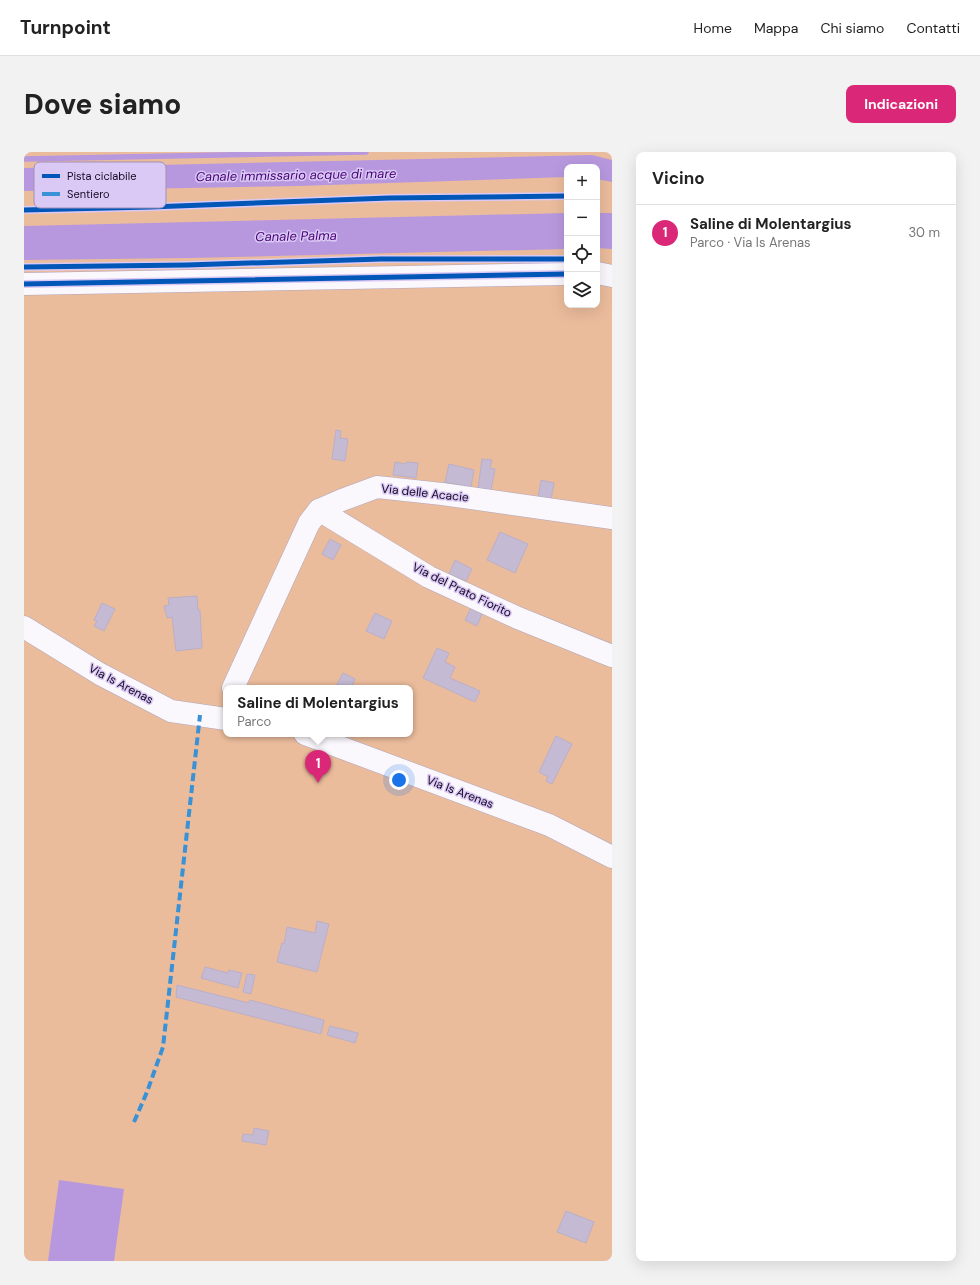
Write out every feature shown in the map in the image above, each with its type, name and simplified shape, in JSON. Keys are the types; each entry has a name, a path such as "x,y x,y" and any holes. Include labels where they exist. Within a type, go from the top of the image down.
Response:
{"street":[{"path":"24,284 564,274"},
{"path":"600,274 612,276"},
{"name":"Via delle Acacie","path":"319,510 377,487 442,494 612,518"},
{"path":"234,685 309,523 319,510"},
{"name":"Via del Prato Fiorito","path":"319,510 429,577 518,618 612,656"},
{"name":"Via Is Arenas","path":"24,627 100,674 171,711 223,713"},
{"name":"Via Is Arenas","path":"313,737 549,825 612,857"}],"shaded area":[{"path":"24,152 612,152 612,1261 24,1261"}],"water":[{"name":"Canale immissario acque di mare","path":"592,155 612,160 612,182 600,180 600,164 564,164 564,177 298,186 166,188 166,165"},
{"path":"24,168 34,168 34,191 24,191"},
{"name":"Canale Palma","path":"564,213 564,249 191,258 24,260 24,226"},
{"path":"600,213 612,213 612,249 600,248"},
{"path":"59,1180 124,1189 114,1261 48,1261"}],"building":[{"path":"336,430 341,431 340,438 348,439 345,461 332,459"},
{"path":"482,459 492,460 490,468 495,469 491,490 478,488"},
{"path":"395,462 406,464 406,462 418,463 416,478 393,475"},
{"path":"449,464 474,470 471,487 445,482"},
{"path":"541,480 554,483 551,500 538,497"},
{"path":"500,532 528,544 515,573 487,560"},
{"path":"330,539 341,545 333,560 322,554"},
{"path":"455,560 472,569 466,581 449,574"},
{"path":"197,596 198,610 200,610 202,648 176,651 172,617 167,618 164,606 169,605 168,598"},
{"path":"102,603 115,609 104,631 94,626 97,621 94,620"},
{"path":"471,608 482,614 477,626 465,620"},
{"path":"375,613 392,621 384,639 366,631"},
{"path":"437,648 449,653 445,662 455,667 450,678 480,691 475,702 423,678"},
{"path":"343,673 355,679 352,685 337,685"},
{"path":"556,736 572,744 552,784 546,781 548,777 539,772"},
{"path":"317,921 329,924 317,972 277,962 282,943 284,944 287,927 315,933"},
{"path":"205,967 228,973 229,970 242,973 238,988 201,978"},
{"path":"247,974 255,975 251,994 243,992"},
{"path":"177,985 249,1003 250,1000 324,1020 321,1034 176,997"},
{"path":"330,1026 358,1033 355,1043 327,1035"},
{"path":"254,1128 269,1131 266,1145 242,1141 243,1134 253,1135"},
{"path":"566,1211 594,1222 586,1243 557,1232"}],"waterway":[{"path":"24,159 366,152"}],"marked path":[{"path":"134,1122 147,1092 163,1047 200,715"}],"cycle path":[{"path":"166,206 389,198 564,196"},
{"path":"24,210 109,208"},
{"path":"24,267 187,265 381,259 564,259"},
{"path":"24,284 564,274"}],"place":[{"name":"Saline di Molentargius","path":"318,783"}]}
